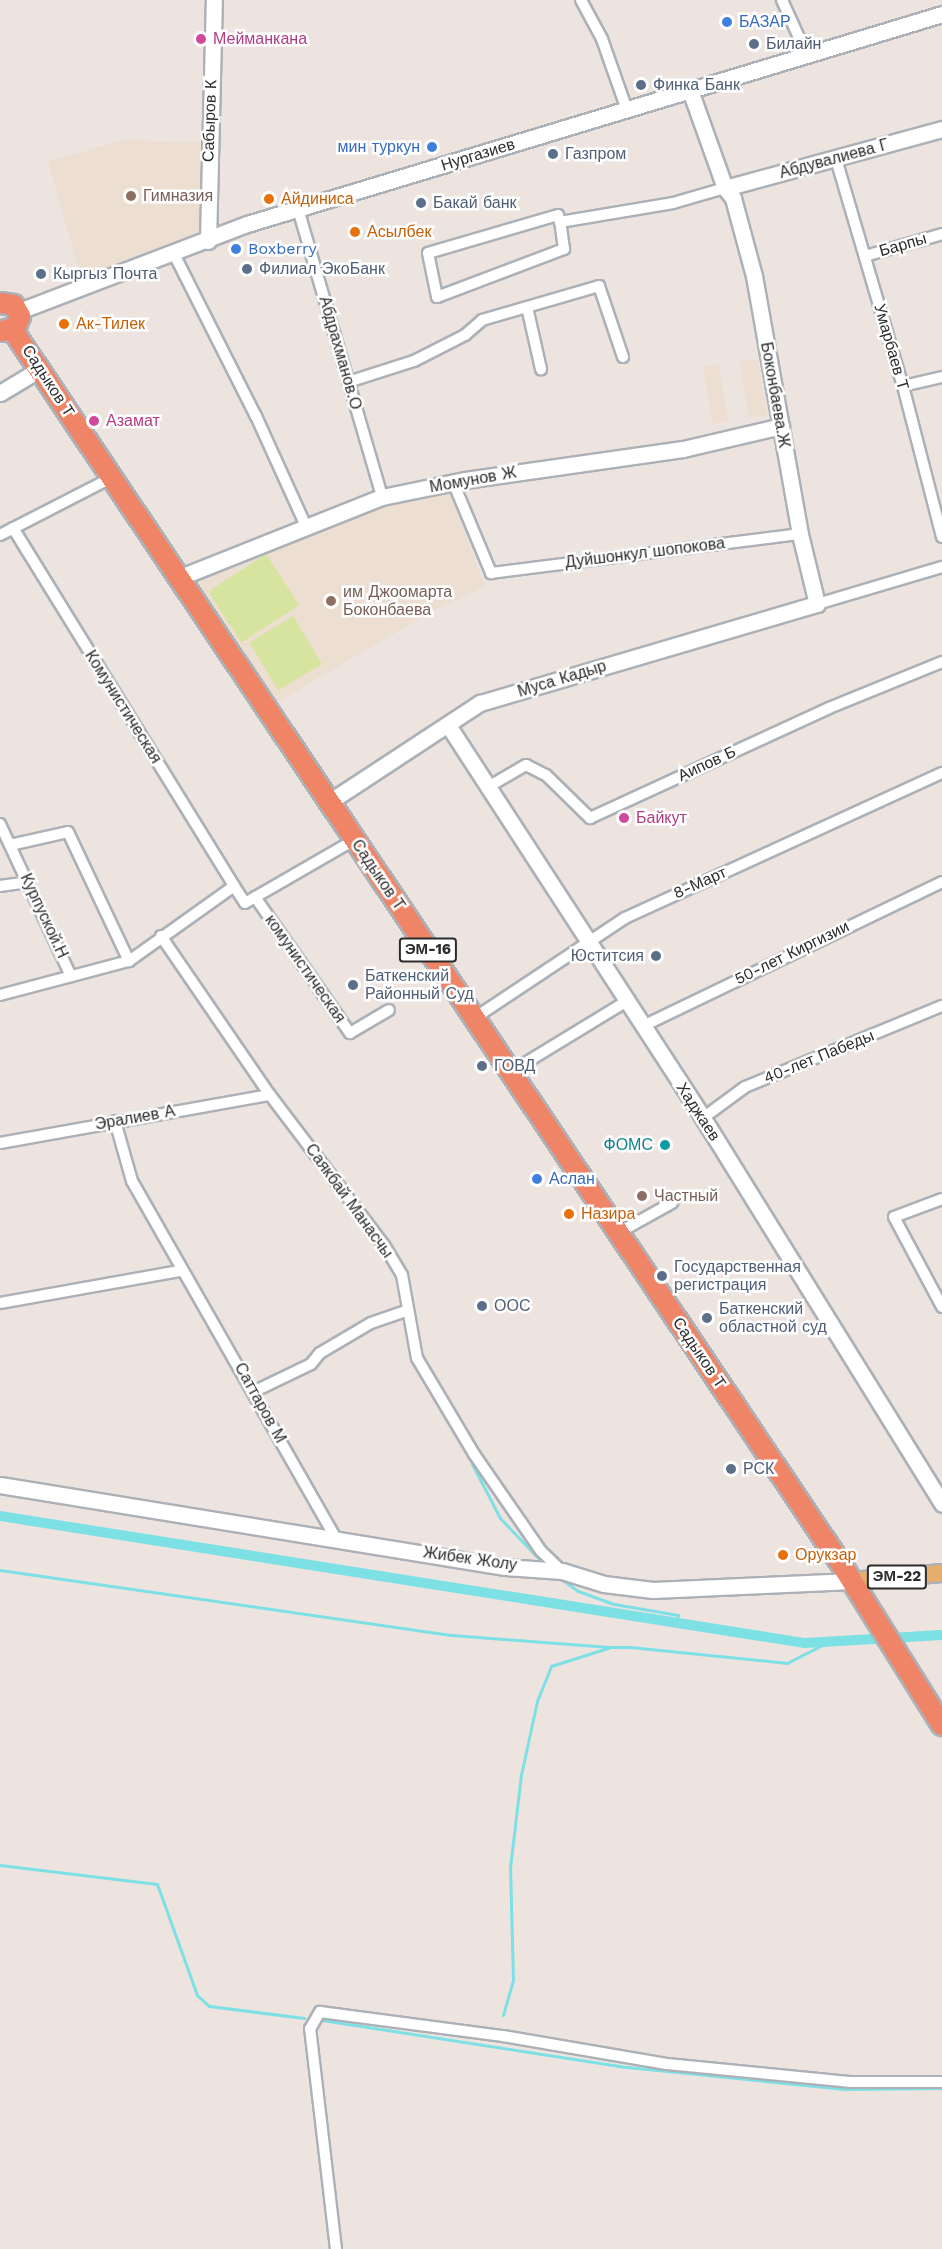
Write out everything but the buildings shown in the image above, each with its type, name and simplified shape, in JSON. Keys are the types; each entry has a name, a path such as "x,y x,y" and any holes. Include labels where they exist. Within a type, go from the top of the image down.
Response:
{"highway":[{"path":"0,303 9,303 19,311"},
{"name":"ЭМ-16","path":"4,332 20,320 19,311"},
{"name":"Садыков Т","path":"4,332 40,369 848,1576"},
{"name":"ЭМ-16","path":"848,1576 942,1725"}],"main road":[{"name":"Жибек Жолу","path":"848,1576 942,1573"}],"street":[{"name":"Сабыров К","path":"208,241 214,0"},
{"path":"581,0 602,39 627,110"},
{"path":"782,0 807,55"},
{"name":"Нургазиев","path":"19,311 174,254 247,224 942,14"},
{"name":"Боконбаева.Ж","path":"690,90 725,188 733,198 754,276 800,534 817,604"},
{"name":"Абдувалиева Г","path":"725,188 942,129"},
{"name":"Умарбаев Т","path":"836,159 903,386 942,537"},
{"path":"560,222 673,203 725,188"},
{"name":"Абдрахманов.О","path":"298,209 382,496"},
{"path":"558,215 560,222 564,249 437,297 428,253 558,215"},
{"name":"Барпы","path":"865,256 942,234"},
{"path":"174,254 261,427 306,526"},
{"path":"348,382 414,361 465,335 482,320 599,286 623,357"},
{"path":"527,307 541,369"},
{"path":"0,393 40,369"},
{"path":"903,386 942,377"},
{"name":"Момунов Ж","path":"178,578 382,496 453,482 683,449 781,426"},
{"path":"0,534 111,478"},
{"name":"Дуйшонкул шопокова","path":"453,482 491,573 800,534"},
{"name":"Комунистическая","path":"13,528 234,886"},
{"path":"817,604 942,567"},
{"name":"Муса Кадыр","path":"329,802 480,703 817,604"},
{"name":"Аипов Б","path":"488,788 526,765 546,775 590,818 829,708 942,662"},
{"name":"Хаджаев","path":"447,725 703,1118 942,1504"},
{"name":"8-Март","path":"473,1019 624,918 942,773"},
{"name":"Курпуской.Н","path":"0,824 71,976"},
{"path":"10,845 68,832 129,961"},
{"path":"0,995 129,961 234,886 245,903 354,840"},
{"path":"0,886 28,882"},
{"name":"50-лет Киргизии","path":"643,1026 942,882"},
{"name":"комунистическая","path":"255,897 350,1033 389,1010"},
{"name":"Саякбай Манасчы","path":"161,936 270,1095 384,1245 402,1275 417,1358 474,1454 542,1551 562,1571"},
{"path":"510,1073 627,1001"},
{"name":"40-лет Пабеды","path":"703,1118 745,1087 942,1006"},
{"name":"Эралиев А","path":"0,1143 270,1095"},
{"name":"Саттаров М","path":"115,1121 132,1181 180,1271 210,1313 336,1538"},
{"path":"942,1199 894,1217 942,1307"},
{"path":"618,1233 672,1203"},
{"path":"0,1303 180,1271"},
{"path":"253,1392 311,1364 320,1353 371,1323 408,1310"},
{"name":"Жибек Жолу","path":"0,1485 505,1567 562,1571 604,1584 653,1590 848,1576"},
{"path":"336,2249 309,2029 320,2012 503,2036 667,2064 849,2082 942,2082"}],"shaded area":[{"name":"Гимназия","path":"123,140 208,143 200,231 81,277 48,162"},
{"path":"758,359 767,415 749,418 740,362"},
{"path":"719,364 728,421 712,424 703,367"},
{"name":"им Джоомарта Боконбаева","path":"448,489 485,586 425,615 273,705 195,580 380,503"}],"green space":[{"path":"266,554 299,605 241,643 208,592"},
{"path":"293,616 322,664 278,690 249,642"}],"waterway":[{"path":"472,1464 500,1518 540,1560"},
{"path":"0,1516 805,1643 942,1635"},
{"path":"0,1570 452,1635 609,1647"},
{"path":"560,1578 578,1591 614,1604 678,1615 676,1623"},
{"path":"503,2015 513,1980 510,1868 521,1775 537,1701 551,1666 611,1647 787,1663 824,1644"},
{"path":"0,1865 157,1884 197,1995 209,2006 304,2018"},
{"path":"322,2020 627,2067 845,2089 942,2088"}],"place":[{"name":"БАЗАР","path":"727,22"},
{"name":"Мейманкана","path":"201,39"},
{"name":"Билайн","path":"754,44"},
{"name":"Финка Банк","path":"641,85"},
{"name":"мин туркун","path":"432,147"},
{"name":"Газпром","path":"553,154"},
{"name":"Гимназия","path":"131,196"},
{"name":"Айдиниса","path":"269,199"},
{"name":"Бакай банк","path":"421,203"},
{"name":"Асылбек","path":"355,232"},
{"name":"Boxberry","path":"236,249"},
{"name":"Филиал ЭкоБанк","path":"247,269"},
{"name":"Кыргыз Почта","path":"41,274"},
{"name":"Ак-Тилек","path":"64,324"},
{"name":"Азамат","path":"94,421"},
{"name":"им Джоомарта Боконбаева","path":"331,601"},
{"name":"Байкут","path":"624,818"},
{"name":"Юститсия","path":"656,956"},
{"name":"Баткенский Районный Суд","path":"353,985"},
{"name":"ГОВД","path":"482,1066"},
{"name":"ФОМС","path":"665,1145"},
{"name":"Аслан","path":"537,1179"},
{"name":"Частный","path":"642,1196"},
{"name":"Назира","path":"569,1214"},
{"name":"Государственная регистрация","path":"662,1276"},
{"name":"ООС","path":"482,1306"},
{"name":"Баткенский областной суд","path":"707,1318"},
{"name":"РСК","path":"731,1469"},
{"name":"Орукзар","path":"783,1555"}]}
